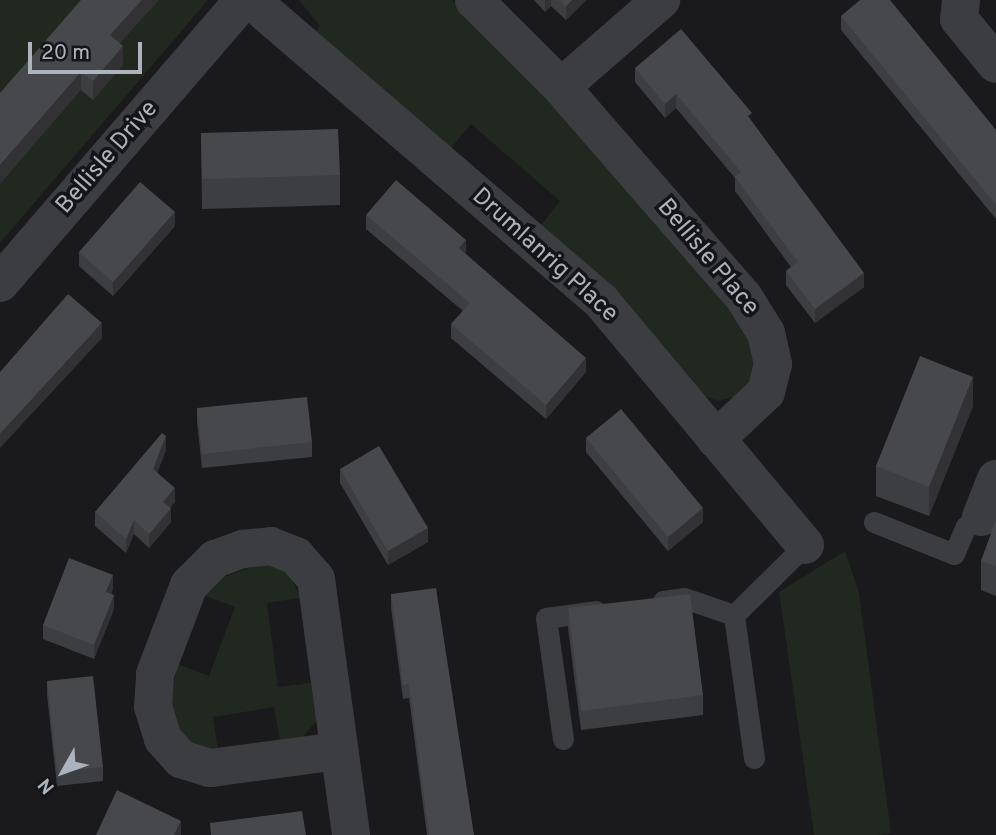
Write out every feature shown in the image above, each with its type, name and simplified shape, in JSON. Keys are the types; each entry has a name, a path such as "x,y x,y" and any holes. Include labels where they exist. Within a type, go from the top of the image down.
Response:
{"street":[{"name":"Bellisle Drive","path":"0,283 243,0"},
{"name":"Drumlanrig Place","path":"251,0 601,301 805,545"},
{"name":"Bellisle Place","path":"474,0 561,87 743,296 766,333 773,364 765,392 716,439"},
{"path":"561,87 661,0"},
{"path":"961,0 959,19 996,64"},
{"path":"981,517 996,480"},
{"path":"338,751 210,768 181,759 163,739 153,706 155,674 189,585 215,559 243,549 271,546 296,556 316,579 351,835"}],"lane":[{"path":"874,522 954,554 966,526 981,517"},
{"path":"734,615 805,545"},
{"path":"643,604 684,598 734,615"},
{"path":"563,739 546,618 615,608"},
{"path":"734,615 754,758"}],"shaded area":[{"path":"0,0 208,0 0,243"},
{"path":"299,0 452,0 548,96 717,288 756,350 754,378 741,395 718,401 698,393 541,225 560,201 471,124 451,148 315,34 320,26"},
{"path":"845,551 859,593 891,833 878,835 814,835 779,592"},
{"path":"260,564 278,567 290,575 300,598 267,603 278,687 311,683 317,720 303,737 280,740 274,707 213,717 218,750 187,743 169,714 177,664 209,676 235,607 203,595 219,579"}],"building":[{"path":"81,0 142,0 110,35 123,46 93,81 81,72 0,165 0,93"},
{"path":"559,0 572,0 566,6"},
{"path":"860,0 890,0 996,130 996,205 841,16"},
{"path":"681,29 752,113 748,116 864,273 815,309 786,271 798,262 735,177 741,172 676,94 665,104 635,68"},
{"path":"338,129 340,175 202,179 201,133"},
{"path":"396,180 466,240 459,248 586,358 546,405 451,324 470,303 366,215"},
{"path":"140,182 175,212 113,282 79,252"},
{"path":"68,294 102,323 0,434 0,372"},
{"path":"920,356 973,377 929,487 876,466"},
{"path":"307,397 312,442 202,454 197,408"},
{"path":"621,409 703,508 668,537 586,438"},
{"path":"162,433 166,436 153,469 175,488 163,502 171,508 149,534 134,520 126,539 95,512"},
{"path":"379,446 428,528 388,551 340,469"},
{"path":"996,523 996,566 981,561"},
{"path":"69,558 113,575 106,592 114,595 94,645 43,625"},
{"path":"436,588 474,835 429,835 409,684 403,685 391,594"},
{"path":"690,594 703,695 581,711 568,608"},
{"path":"93,676 103,767 57,772 47,681"},
{"path":"117,790 181,821 174,835 96,835"},
{"path":"302,811 306,835 211,835 210,823"}]}
